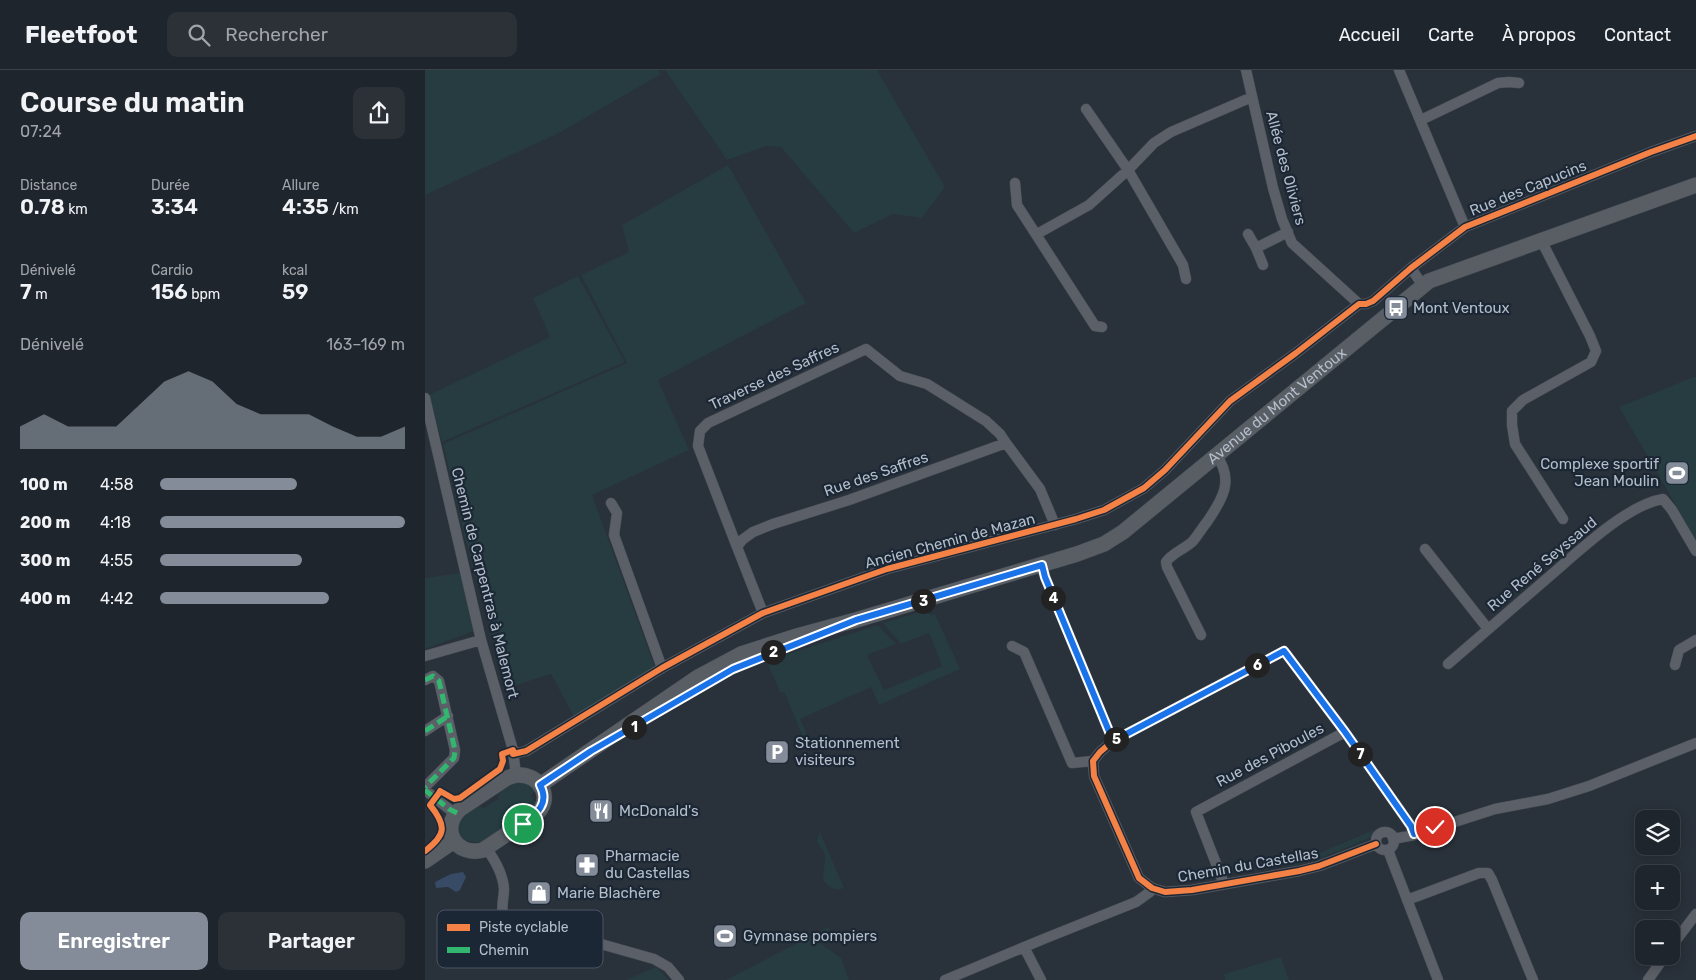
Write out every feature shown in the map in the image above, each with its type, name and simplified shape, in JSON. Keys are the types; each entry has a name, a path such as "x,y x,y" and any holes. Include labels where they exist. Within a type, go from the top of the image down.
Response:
{"main road":[{"name":"Avenue du Mont Ventoux","path":"540,785 591,751 733,669 856,620 1042,565 1104,544 1123,532 1423,286 1441,276 1696,185"},
{"path":"516,775 527,775 540,785 544,797 540,811 486,848 478,851 463,849 452,837 451,824 457,812 507,778 516,775"},
{"path":"425,861 455,841"}],"street":[{"name":"Allée des Oliviers","path":"1246,70 1273,188 1292,243 1359,304"},
{"path":"1399,70 1465,227"},
{"path":"1421,120 1498,83 1519,83"},
{"path":"1037,234 1089,205 1128,170 1154,142 1171,132 1252,97"},
{"path":"1087,109 1128,170 1183,264 1186,279"},
{"name":"Rue des Capucins","path":"1359,304 1366,304 1373,300 1465,227 1651,152 1696,136"},
{"path":"1015,183 1017,205 1095,326 1102,327"},
{"path":"1256,248 1288,232"},
{"path":"1248,234 1263,265"},
{"path":"1541,240 1596,351 1591,362 1523,400 1512,411 1515,444 1563,519"},
{"path":"1411,268 1423,286"},
{"name":"Ancien Chemin de Mazan","path":"513,754 526,751 662,668 763,612 887,569 1055,525 1104,510 1144,488 1165,470 1230,401 1359,304"},
{"name":"Traverse des Saffres","path":"737,548 698,446 700,431 709,423 866,349 900,376 927,384 986,421 1000,434 1006,443"},
{"name":"Chemin de Carpentras à Malemort","path":"425,398 481,640 513,754 516,775"},
{"path":"1006,443 1040,489 1055,525"},
{"name":"Rue des Saffres","path":"737,548 753,532 773,524 849,500 1006,443"},
{"path":"1201,634 1167,568 1166,562 1169,557 1180,552 1193,541 1222,498 1226,484 1225,475 1216,455"},
{"name":"Rue René Seyssaud","path":"1448,664 1586,545 1636,508 1652,501 1663,499 1696,551"},
{"path":"611,503 617,513 614,535 662,668"},
{"path":"737,548 763,612"},
{"path":"1425,549 1488,630"},
{"path":"1042,565 1045,577 1113,741"},
{"path":"425,656 481,640"},
{"path":"1675,665 1679,650 1696,640"},
{"path":"1012,646 1024,652 1072,763 1093,761"},
{"path":"945,980 1024,946 1136,902 1150,892 1151,888 1139,878 1094,776 1093,761 1099,752 1113,741 1284,651 1345,732"},
{"path":"425,680 433,676 439,681 455,750 454,758 425,788 449,809 457,812"},
{"path":"425,731 447,716"},
{"name":"Rue des Piboules","path":"1224,884 1196,812 1345,732 1411,826 1414,834"},
{"path":"1393,839 1495,809 1548,799 1589,786 1696,743"},
{"path":"1382,833 1389,834 1393,839 1393,845 1388,850 1381,849 1376,844 1377,837 1382,833"},
{"name":"Chemin du Castellas","path":"1151,888 1165,892 1192,890 1299,871 1319,866 1376,844"},
{"path":"486,848 494,859 502,879 504,890 502,910"},
{"path":"1388,850 1438,980"},
{"path":"1407,900 1479,873 1488,873 1533,980"},
{"path":"1680,935 1696,914"},
{"path":"603,945 654,959 668,967 679,980"},
{"path":"1024,946 1041,980"},
{"path":"1648,980 1659,965"}],"green space":[{"path":"425,70 658,70 661,74 559,133 425,195"},
{"path":"665,70 877,70 945,187 922,218 893,214 854,233 781,147 766,146 727,160"},
{"path":"728,165 806,303 658,380 689,450 592,495 655,667 574,717 551,674 507,688 465,538 443,444 627,363 581,275 629,252 622,225"},
{"path":"578,276 625,362 442,442 429,395 550,337 533,298"},
{"name":"Complexe sportif Jean Moulin","path":"1696,376 1696,540 1619,407"},
{"path":"460,573 474,631 425,649 425,578"},
{"path":"926,610 930,615 935,614 960,669 879,705 871,687 800,719 807,735 803,737 786,696 784,692 780,692 768,665 779,657 878,625 896,644 867,655 884,690 942,666 929,633 901,644 883,623"},
{"path":"517,782 527,784 535,791 531,795 535,802 532,807 481,842 470,841 458,833 458,823 461,818 478,806 484,808 498,799 499,793"},
{"path":"1376,829 1370,838 1316,860 1284,868"},
{"path":"819,830 844,888 833,888 825,883 823,876 825,855 817,841"},
{"path":"828,927 831,933 817,941 841,958 849,980 726,980"},
{"path":"1281,957 1289,980 1225,980 1224,974"},
{"path":"656,967 669,980 626,980"}],"water":[{"path":"463,872 466,877 460,890 456,892 448,887 436,888 435,882 451,874"}],"marked path":[{"path":"425,680 433,676 439,681 455,750 454,758 425,787"},
{"path":"425,731 448,716"},
{"path":"425,790 457,813"}],"cycle path":[{"path":"425,851 437,840 442,830 436,812 430,805 440,791 454,799 460,798 500,769 503,761 502,754 513,750 513,754 526,751 662,668 763,613 887,569 1104,510 1144,488 1165,470 1230,401 1359,304 1373,301 1411,268 1465,227 1651,152 1696,136"},
{"path":"1345,732 1284,651 1113,741 1093,761 1094,776 1139,878 1152,888 1165,892 1192,890 1299,871 1319,866 1376,844"}],"place":[{"name":"Mont Ventoux","path":"1396,308"},
{"name":"Complexe sportif Jean Moulin","path":"1677,473"},
{"name":"Stationnement visiteurs","path":"777,752"},
{"name":"McDonald's","path":"601,811"},
{"name":"Pharmacie du Castellas","path":"587,865"},
{"name":"Marie Blachère","path":"539,893"},
{"name":"Gymnase pompiers","path":"725,936"}],"route":[{"path":"523,824 540,811 544,797 540,785 591,751 733,669 856,620 1042,565 1045,577 1113,741 1284,651 1345,732 1411,826 1414,834 1435,827"}]}
